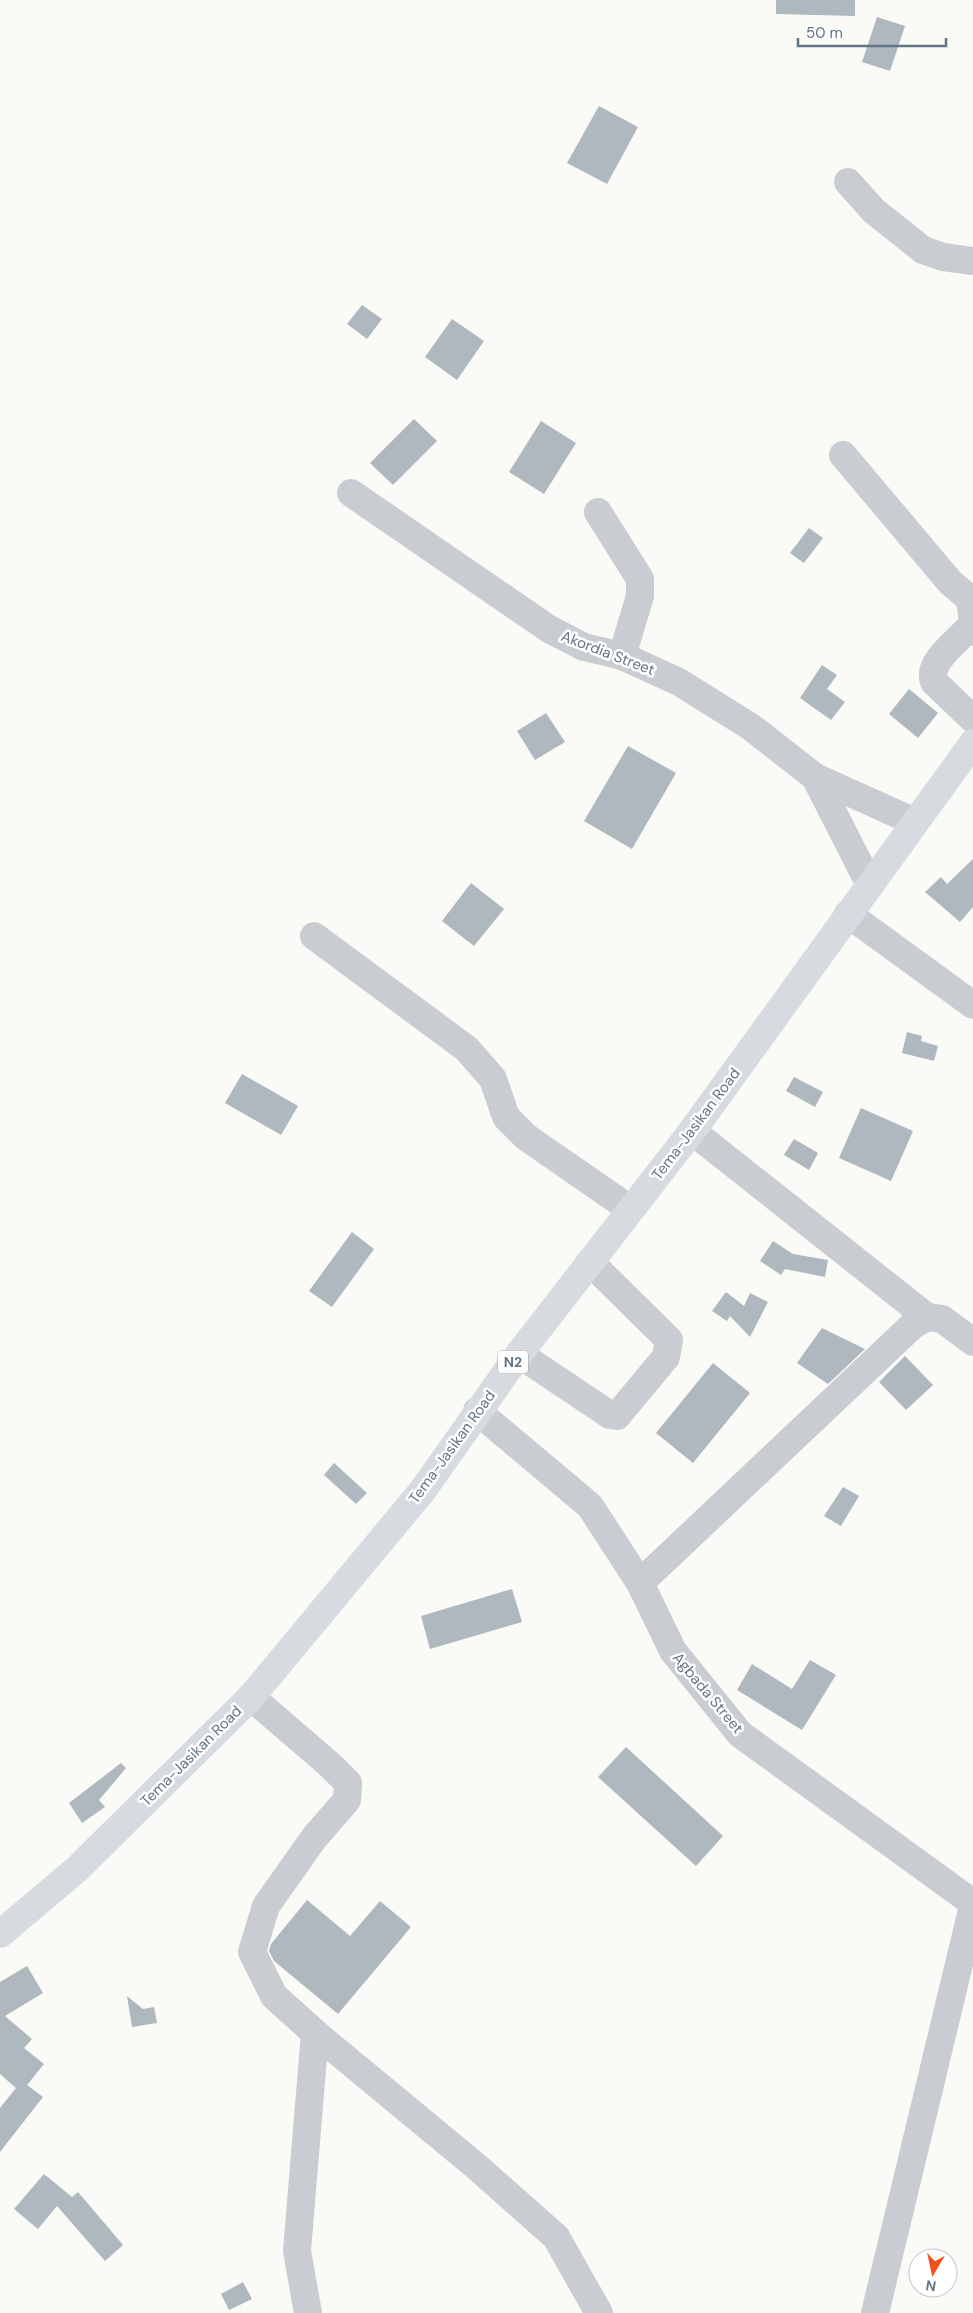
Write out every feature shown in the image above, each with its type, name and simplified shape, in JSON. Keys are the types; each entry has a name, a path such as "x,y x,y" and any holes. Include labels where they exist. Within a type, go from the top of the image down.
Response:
{"highway":[{"name":"Tema-Jasikan Road","path":"0,1934 77,1869 251,1697 423,1490 518,1354 692,1131 973,743"}],"street":[{"path":"848,182 874,210 924,250 943,257 973,261"},
{"path":"843,455 950,582 970,599 973,623"},
{"name":"Akordia Street","path":"352,494 549,629 584,647 622,656 679,682 751,727 815,777 870,885"},
{"path":"598,512 640,579 640,596 622,656"},
{"path":"973,632 966,631 934,666 932,675 934,682 973,719"},
{"path":"815,777 915,822"},
{"path":"848,914 973,1005"},
{"path":"314,936 467,1049 493,1079 506,1118 548,1154 630,1209"},
{"path":"692,1131 927,1317 942,1319 973,1342"},
{"path":"518,1354 610,1416 617,1416 666,1357 669,1340 590,1262"},
{"path":"640,1583 913,1325 927,1317"},
{"name":"Agbada Street","path":"477,1411 590,1506 640,1583 673,1651 740,1734 973,1905"},
{"path":"251,1697 330,1765 348,1783 347,1800 314,1838 266,1906 252,1952 274,1996 315,2034 470,2161 556,2237 599,2313"},
{"path":"875,2313 973,1905"},
{"path":"308,2313 297,2251 315,2034"}],"building":[{"path":"776,0 855,0 855,16 776,14"},
{"path":"877,17 905,26 890,71 862,62"},
{"path":"599,106 638,127 607,184 567,163"},
{"path":"362,305 382,319 367,339 347,324"},
{"path":"452,319 484,341 457,380 425,357"},
{"path":"414,419 437,441 393,485 370,463"},
{"path":"541,421 576,443 544,494 509,472"},
{"path":"809,528 823,538 804,563 790,553"},
{"path":"822,665 837,675 827,689 845,702 831,720 800,698"},
{"path":"909,689 938,713 918,738 889,714"},
{"path":"546,713 565,742 535,760 517,731"},
{"path":"628,746 676,773 632,849 584,821"},
{"path":"973,859 973,907 960,922 925,892 941,877 947,884"},
{"path":"471,883 504,909 474,946 442,921"},
{"path":"907,1032 922,1036 921,1041 938,1046 934,1061 902,1053"},
{"path":"242,1074 298,1106 281,1135 225,1103"},
{"path":"794,1077 823,1092 815,1107 786,1091"},
{"path":"861,1108 913,1131 891,1181 839,1158"},
{"path":"794,1139 818,1153 809,1170 784,1155"},
{"path":"352,1232 374,1249 332,1307 309,1291"},
{"path":"773,1241 793,1254 828,1260 825,1277 785,1269 781,1275 760,1261"},
{"path":"726,1292 744,1306 750,1293 768,1302 750,1337 730,1316 727,1321 712,1311"},
{"path":"822,1328 865,1349 828,1384 797,1363"},
{"path":"905,1356 933,1385 906,1410 879,1382"},
{"path":"713,1363 750,1393 693,1463 656,1433"},
{"path":"334,1463 367,1493 356,1504 324,1475"},
{"path":"843,1487 859,1496 841,1526 824,1516"},
{"path":"512,1589 522,1622 430,1649 421,1616"},
{"path":"810,1660 836,1675 802,1730 737,1690 752,1664 792,1689"},
{"path":"626,1747 723,1836 696,1866 598,1777"},
{"path":"121,1763 126,1768 99,1800 105,1807 82,1823 69,1803"},
{"path":"307,1900 350,1936 380,1901 411,1927 338,2014 274,1961 269,1951 271,1944"},
{"path":"27,1966 43,1993 5,2016 32,2039 24,2048 44,2064 27,2085 43,2097 0,2152 0,2108 16,2088 0,2074 0,1982"},
{"path":"127,1996 143,2009 154,2007 157,2023 132,2027"},
{"path":"44,2174 72,2197 78,2192 123,2245 105,2261 57,2206 38,2229 14,2209"},
{"path":"243,2282 252,2299 229,2310 221,2294"}]}
